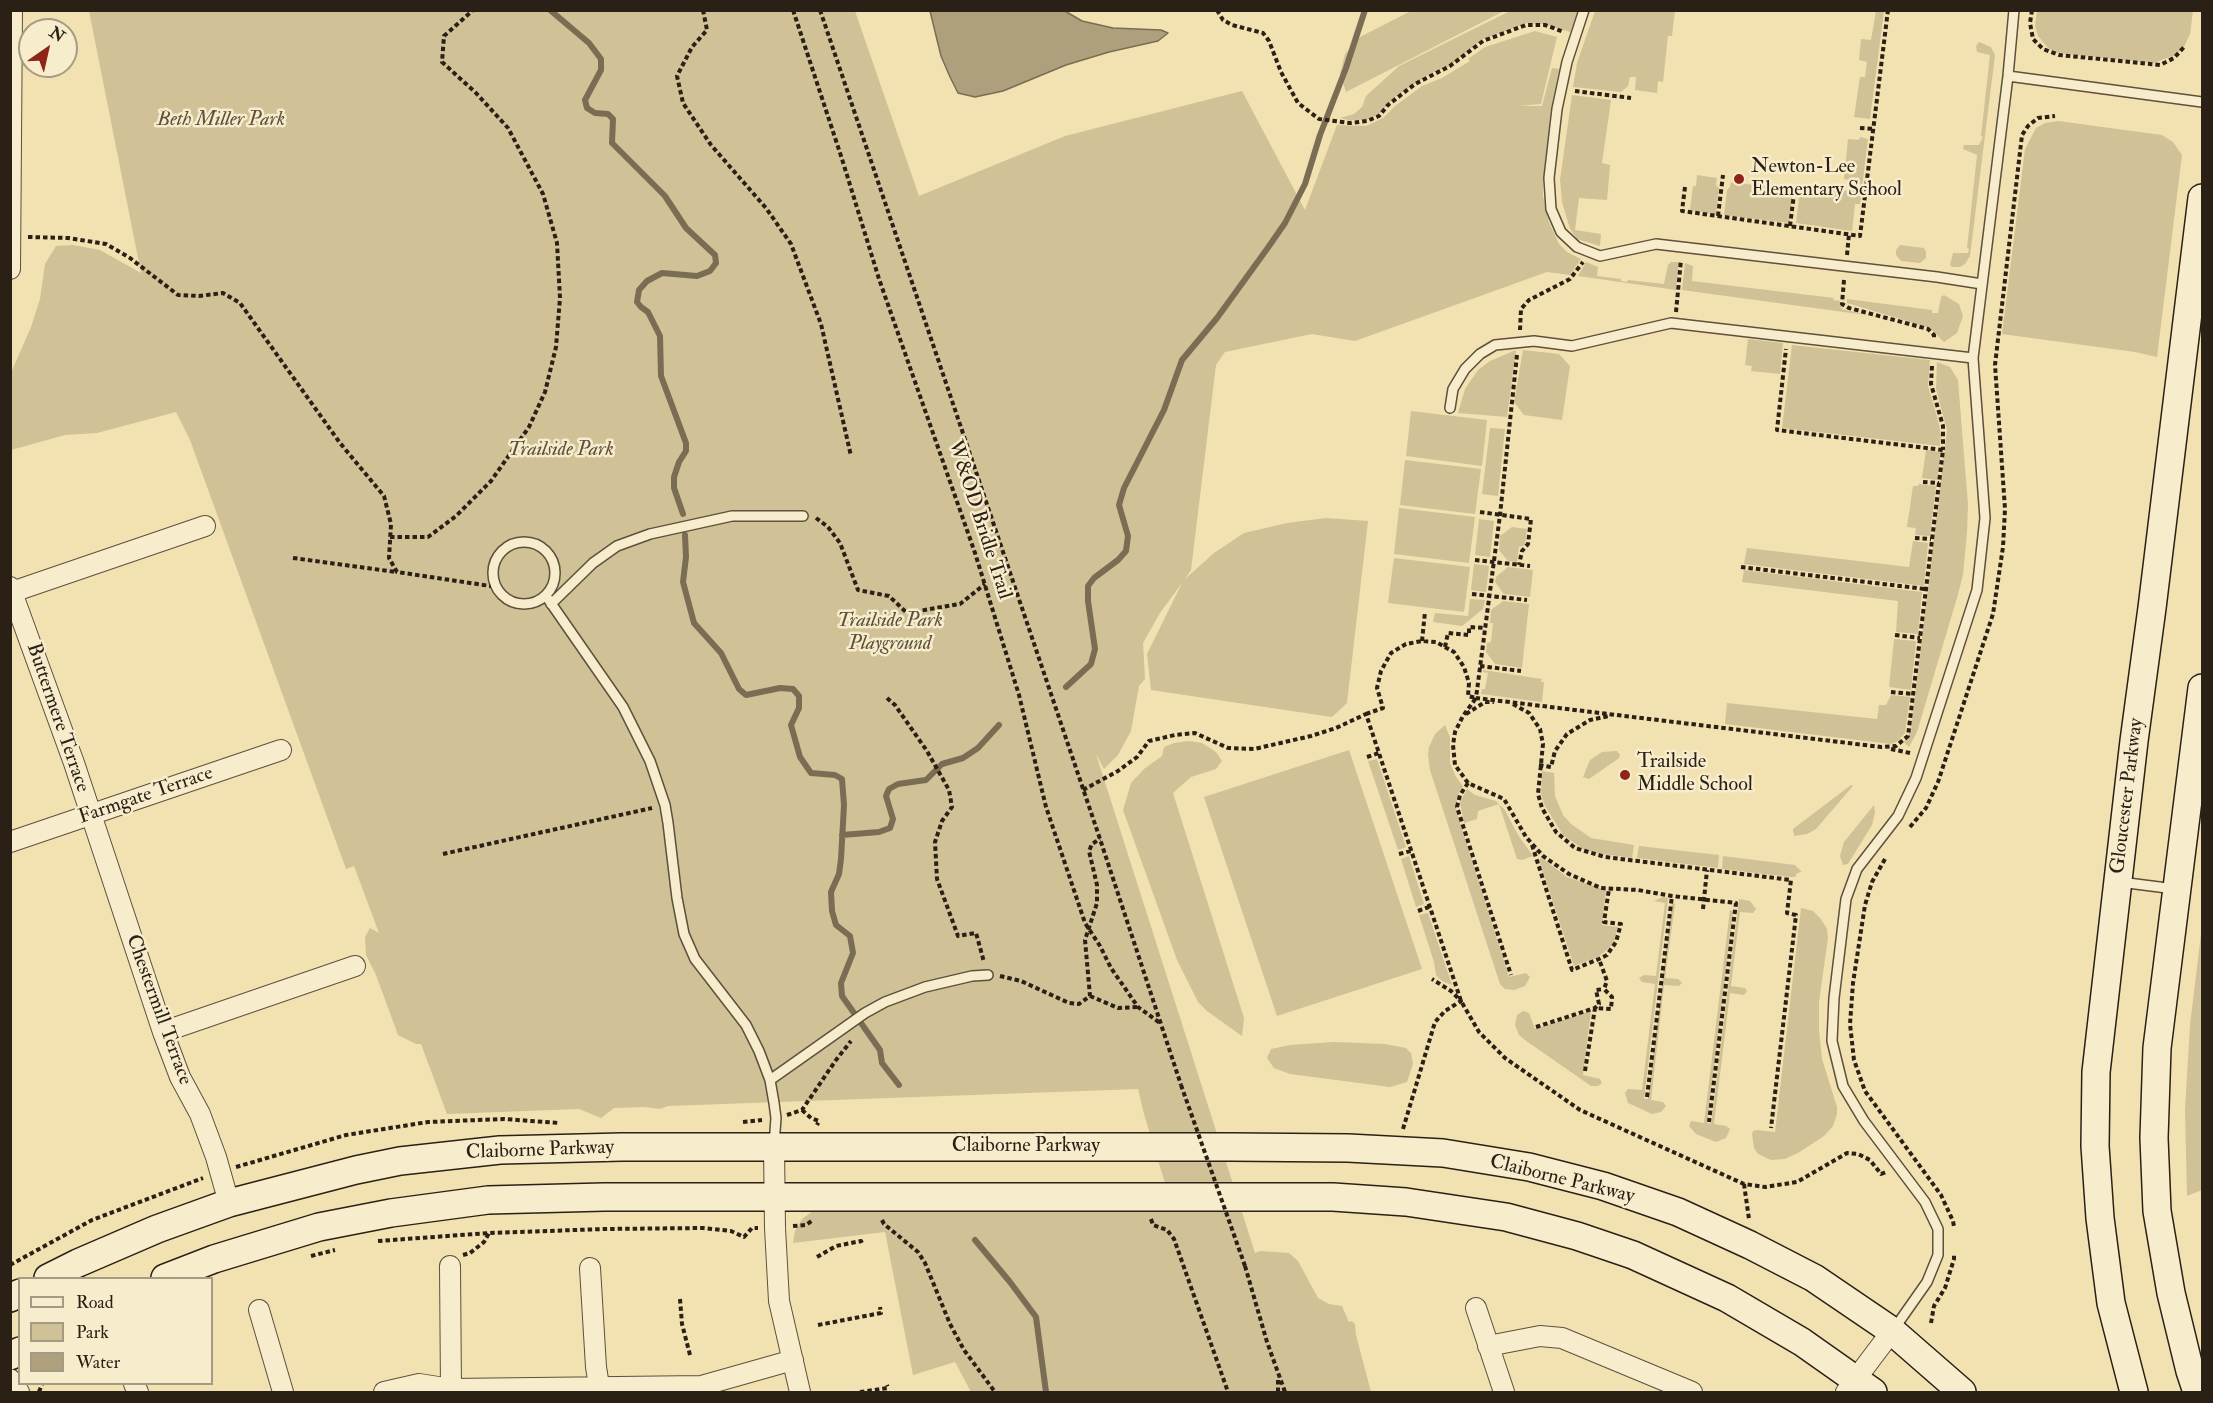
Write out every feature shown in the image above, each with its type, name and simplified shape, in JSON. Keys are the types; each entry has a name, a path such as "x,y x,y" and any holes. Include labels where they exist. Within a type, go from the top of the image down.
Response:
{"main road":[{"name":"Gloucester Parkway","path":"2134,1392 2111,1303 2100,1218 2095,1146 2096,1072 2117,882 2202,198"},
{"path":"2198,1392 2190,1371 2170,1293 2157,1211 2154,1138 2157,1047 2202,688"},
{"name":"Claiborne Parkway","path":"50,1277 157,1229 229,1203 400,1161 489,1151 622,1147 1348,1148 1443,1153 1518,1165 1603,1186 1677,1212 1750,1245 1814,1278 1892,1331 1962,1392"},
{"path":"168,1277 214,1259 319,1227 446,1204 488,1200 562,1197 1333,1197 1406,1202 1506,1217 1577,1236 1633,1255 1727,1298 1802,1342 1859,1388"}],"street":[{"path":"10,269 12,10"},
{"path":"11,589 205,526"},
{"name":"Buttermere Terrace","path":"11,589 74,763 90,815"},
{"name":"Farmgate Terrace","path":"10,842 281,750"},
{"name":"Chestermill Terrace","path":"90,815 163,1032 180,1077 200,1114 216,1157 229,1203"},
{"path":"163,1032 355,966"},
{"path":"774,1147 779,1301 800,1392"},
{"path":"450,1266 451,1391"},
{"path":"590,1268 596,1367 600,1390"},
{"path":"1476,1308 1504,1392"},
{"path":"259,1310 283,1392"},
{"path":"1859,1388 1892,1331"},
{"path":"1488,1346 1540,1336 1562,1338 1692,1392"},
{"path":"384,1392 418,1384 451,1391 600,1390 701,1386 793,1360"},
{"path":"10,1379 19,1392"}],"lane":[{"path":"1584,10 1567,62 1557,109 1549,178 1551,209 1561,232 1577,247 1600,256 1656,244 1982,284"},
{"path":"1892,1331 1927,1282 1938,1255 1938,1228 1924,1202 1864,1121 1843,1086 1832,1041 1834,998 1846,899 1857,869 1898,816 1916,778 1977,590 1985,518 1973,358 2008,76 2013,10"},
{"path":"2008,76 2202,102"},
{"path":"1449,408 1453,388 1466,369 1480,354 1494,345 1534,341 1572,346 1674,323 1973,358"},
{"path":"548,600 555,573 554,563 549,554 542,547 532,543 522,542 504,549 494,567 497,587 510,600 519,603 548,600 618,546 650,534 732,516 803,516"},
{"path":"548,600 623,707 650,761 665,805 684,934 695,959 746,1025 770,1080 776,1118 774,1147"},
{"path":"2117,882 2177,889"},
{"path":"770,1080 865,1013 885,1002 926,987 972,976 988,975"}],"path":[{"path":"390,537 429,537 456,516 491,481 529,427 545,392 556,346 560,298 557,243 543,194 508,128 477,93 442,62 444,36 473,10"},
{"path":"703,10 707,30 692,47 677,76 683,103 711,145 766,208 791,243 821,324 851,456"},
{"name":"W&OD Bridle Trail","path":"793,10 879,279 919,389 984,584 1019,695 1046,807 1085,924 1111,968 1138,1006 1160,1023"},
{"path":"820,10 1100,839 1180,1085 1245,1266 1267,1342 1285,1392"},
{"path":"1217,10 1223,20 1232,25 1263,33 1269,41 1281,72 1299,103 1319,119 1350,123 1366,121 1379,116 1388,105 1415,84 1450,66 1483,41 1500,34 1526,25 1545,25 1576,36"},
{"path":"1686,187 1682,212 1860,236 1888,10"},
{"path":"2032,10 2030,23 2033,39 2043,49 2059,55 2160,65 2174,58 2184,47"},
{"path":"1562,90 1631,98"},
{"path":"1860,128 1874,129"},
{"path":"1718,216 1723,175"},
{"path":"1790,226 1795,186"},
{"path":"11,231 33,238 68,237 106,244 130,258 178,295 199,296 223,293 240,303 340,443 384,496 391,524 389,558 397,572"},
{"path":"1674,323 1680,286 1682,247"},
{"path":"1587,251 1582,265 1570,279 1529,300 1521,309 1500,515 1476,698 1455,732 1453,745 1455,765 1468,783 1504,799 1531,843 1543,856 1569,874 1609,889 1638,890 1737,903 1709,1122"},
{"path":"1083,790 1137,758 1149,741 1195,733 1228,748 1254,749 1311,736 1383,708 1377,688 1381,671 1391,653 1406,644 1422,641 1436,642 1454,652 1464,667 1468,696 1476,698 1881,747 1896,746 1908,736 1943,450 1777,430 1788,337"},
{"path":"1923,482 1939,483"},
{"path":"1480,512 1531,519 1528,544 1522,551 1519,565"},
{"path":"803,516 819,519 840,543 858,590 889,596 907,613 960,604 984,584"},
{"path":"1915,537 1932,539"},
{"path":"293,558 497,587"},
{"path":"1475,560 1530,566"},
{"path":"1741,567 1926,589"},
{"path":"1472,594 1527,600"},
{"path":"1422,641 1425,612"},
{"path":"1445,647 1448,633 1469,635 1469,627 1485,628"},
{"path":"1895,635 1920,638"},
{"path":"1480,666 1521,671"},
{"path":"1891,692 1914,694"},
{"path":"887,698 895,705 936,765 949,790 952,807 942,821 935,842 938,879 958,936 976,933 988,975 1021,981 1069,1003 1079,1004 1090,996"},
{"path":"1463,716 1485,702 1505,701 1520,706 1529,713 1540,729 1543,744 1539,765 1538,794 1542,808 1556,832 1575,848 1605,857 1791,880 1787,913 1796,915 1771,1128"},
{"path":"1366,714 1461,1001 1479,1032 1505,1058 1580,1110 1744,1184 1765,1187 1797,1182 1847,1153 1858,1154 1870,1160 1881,1174 1913,1157"},
{"path":"1539,765 1551,767 1560,742 1579,726 1590,720 1615,715"},
{"path":"1367,757 1379,753"},
{"path":"1468,783 1458,801 1459,814 1511,975"},
{"path":"443,854 665,805"},
{"path":"1090,996 1085,940 1097,903 1097,885 1089,851 1092,844 1100,839"},
{"path":"1531,843 1572,970 1599,960 1612,948 1619,935 1621,924 1604,922 1609,889"},
{"path":"1400,854 1411,850"},
{"path":"1703,909 1707,870"},
{"path":"1647,1097 1672,896"},
{"path":"1418,910 1430,907"},
{"path":"1599,960 1607,981 1604,989"},
{"path":"1432,979 1451,991 1461,1001"},
{"path":"1585,1071 1595,1008 1599,1004 1596,990 1604,989"},
{"path":"1536,1027 1595,1008 1611,1009 1612,997 1604,989"},
{"path":"1090,996 1118,1008 1138,1006"},
{"path":"1402,1130 1435,1022 1445,1011 1461,1001"},
{"path":"1744,1184 1749,1220"},
{"path":"367,1243 489,1233 605,1228 703,1228 731,1231 744,1236 752,1228 806,1225 822,1215"},
{"path":"880,1215 884,1224 913,1247 925,1263 950,1324 964,1350 995,1392"},
{"path":"1149,1215 1153,1225 1167,1230 1174,1239 1228,1392"},
{"path":"450,1266 453,1257 470,1254 484,1242 489,1233"},
{"path":"817,1257 836,1246 861,1241 863,1245"},
{"path":"302,1258 343,1248"},
{"path":"680,1299 682,1324 690,1355"},
{"path":"818,1325 881,1312 880,1307"},
{"path":"1278,1373 1278,1392"},
{"path":"861,1392 888,1388 886,1385"}],"green space":[{"path":"1512,10 1578,11 1570,32 1544,24 1527,23 1481,40 1450,66 1431,73 1395,97 1379,114 1366,120 1340,118 1354,114 1362,107 1366,96 1399,66"},
{"path":"2037,10 2193,11 2190,34 2184,47 2175,55 2154,63 2057,53 2048,48 2038,36 2035,26"},
{"path":"89,11 855,11 919,196 1065,136 1242,91 1305,210 1337,125 1366,126 1383,118 1422,86 1442,78 1470,61 1468,59 1485,47 1535,31 1557,37 1541,104 1519,106 1542,106 1552,68 1559,69 1551,108 1543,196 1549,222 1559,244 1567,252 1581,259 1570,275 1547,272 1355,341 1312,334 1225,352 1216,365 1191,570 1185,579 1214,553 1244,533 1287,523 1326,518 1368,521 1347,703 1332,717 1151,690 1147,654 1182,583 1160,613 1143,643 1145,679 1139,686 1131,731 1118,755 1104,769 1096,754 1255,1253 1260,1251 1289,1253 1298,1261 1318,1298 1329,1304 1342,1306 1349,1322 1352,1321 1355,1324 1371,1392 971,1392 955,1362 913,1375 885,1232 793,1243 795,1231 802,1219 814,1210 1172,1206 1138,1089 668,1106 660,1109 614,1108 601,1118 579,1109 447,1114 421,1044 416,1044 398,1035 376,975 366,955 365,937 370,928 379,933 354,866 346,869 190,440 176,412 97,433 65,435 11,450 10,375 31,327 40,299 45,264 56,246 73,245 100,250 141,273"},
{"path":"1411,11 1504,11 1346,92 1340,74 1345,54 1360,37"},
{"path":"1595,11 1675,11 1672,36 1668,36 1663,82 1658,81 1657,93 1635,90 1636,77 1630,77 1628,86 1621,92 1573,87 1577,63"},
{"path":"1876,11 1884,11 1870,119 1854,117 1860,77 1865,77 1867,62 1859,60 1861,39 1871,40"},
{"path":"1979,42 1991,47 1995,55 1970,256 1965,264 1952,267 1950,265 1953,253 1968,253 1969,249 1967,248 1977,155 1963,149 1964,145 1979,145 1983,137 1981,136 1990,55 1977,52 1976,46"},
{"path":"1572,95 1611,100 1602,163 1610,165 1607,200 1579,198 1575,230 1601,234 1600,246 1577,239 1570,229 1562,202 1560,180"},
{"path":"2058,121 2162,135 2173,142 2182,155 2157,357 2002,334 2025,149 2036,128 2045,123"},
{"path":"1860,137 1868,139 1860,204 1855,204 1852,231 1796,223 1800,190 1816,192 1817,186 1848,191 1849,180 1844,179 1848,139 1859,140"},
{"path":"1697,175 1717,178 1716,185 1719,188 1716,214 1690,210"},
{"path":"1731,182 1793,190 1789,223 1724,215 1727,190"},
{"path":"1900,245 1924,248 1926,258 1920,263 1901,261 1896,255 1896,250"},
{"path":"1586,262 1598,267 1597,276 1627,282 1628,280 1664,284 1668,265 1671,262 1679,262 1676,290 1578,276"},
{"path":"1685,263 1693,266 1692,281 1834,298 1833,300 1840,301 1842,309 1866,315 1682,290"},
{"path":"1944,295 1959,304 1963,316 1957,333 1944,342 1930,328 1847,303 1847,299 1932,310 1932,313 1938,313 1941,297"},
{"path":"1748,339 1783,343 1780,374 1751,371 1752,366 1745,365"},
{"path":"1792,345 1930,360 1928,386 1941,435 1940,446 1782,428"},
{"path":"1516,350 1507,417 1458,413 1465,389 1478,370 1490,361"},
{"path":"1523,350 1559,354 1570,366 1562,420 1524,415 1514,402"},
{"path":"1937,362 1950,367 1958,380 1968,505 1967,532 1963,575 1957,598 1917,732 1909,747 1904,742 1911,730 1947,430 1936,389"},
{"path":"1411,411 1487,420 1482,466 1406,456"},
{"path":"1490,428 1505,429 1498,496 1482,494"},
{"path":"1926,450 1941,452 1937,480 1922,478"},
{"path":"1405,460 1481,469 1475,514 1400,505"},
{"path":"1919,484 1936,486 1930,536 1915,535 1916,528 1907,527 1913,486"},
{"path":"1399,508 1475,517 1469,563 1394,554"},
{"path":"1479,519 1494,521 1490,557 1475,555"},
{"path":"1512,527 1527,529 1525,545 1519,547 1517,562 1508,561 1499,550 1500,536"},
{"path":"1913,541 1928,543 1924,586 1744,564 1747,548 1909,567"},
{"path":"1394,558 1470,567 1464,612 1388,603"},
{"path":"1474,564 1489,566 1486,592 1471,590"},
{"path":"1508,567 1533,570 1530,597 1504,594 1495,582 1496,577"},
{"path":"1744,570 1922,592 1918,634 1896,632 1898,601 1742,582"},
{"path":"1470,599 1485,600 1483,609 1462,626 1433,622 1435,613 1468,616"},
{"path":"1503,601 1529,604 1522,668 1495,664 1486,652 1487,643 1491,642 1493,623 1490,623 1491,610"},
{"path":"1894,639 1916,641 1911,690 1889,687"},
{"path":"1483,670 1542,679 1541,682 1544,682 1542,702 1481,694 1482,689 1485,689 1488,673"},
{"path":"1891,695 1910,697 1905,733 1898,741 1891,744 1725,724 1727,703 1877,719 1879,705 1886,705"},
{"path":"1445,725 1450,737 1450,763 1463,786 1457,797 1456,810 1509,977 1526,973 1530,977 1525,986 1514,990 1505,989 1500,984 1430,770 1429,747 1435,734"},
{"path":"1189,741 1202,743 1216,752 1222,761 1216,769 1191,777 1173,793 1244,1018 1242,1036 1198,1002 1177,960 1123,810 1131,783 1144,769 1162,756 1164,747"},
{"path":"1349,750 1422,969 1277,1016 1204,797"},
{"path":"1617,751 1619,758 1589,779 1583,777 1590,760 1602,752"},
{"path":"1377,759 1406,847 1398,850 1368,761"},
{"path":"1542,771 1554,773 1555,796 1563,815 1571,824 1591,838 1634,845 1632,858 1583,849 1563,835 1545,806 1541,794"},
{"path":"1851,785 1852,787 1816,829 1807,834 1794,836 1793,829"},
{"path":"1467,789 1475,795 1499,804 1478,811 1477,819 1464,823 1460,802"},
{"path":"1499,804 1533,856 1522,860 1517,859"},
{"path":"1874,805 1872,825 1848,864 1843,865 1840,856 1844,842"},
{"path":"1639,846 1719,855 1718,868 1637,858"},
{"path":"1409,856 1424,904 1416,907 1401,859"},
{"path":"1723,856 1795,865 1802,872 1797,873 1795,877 1790,877 1722,869"},
{"path":"1542,858 1567,877 1606,890 1602,925 1618,927 1614,941 1598,957 1574,966 1539,860"},
{"path":"1663,897 1668,898 1644,1099 1648,1099 1672,903 1675,904 1665,978 1678,979 1682,983 1679,986 1664,985 1651,1100 1663,1102 1666,1106 1661,1112 1652,1114 1628,1103 1625,1093 1628,1089 1642,1090 1655,984 1642,982 1639,978 1644,975 1656,976 1665,903 1654,901"},
{"path":"1739,899 1750,901 1756,909 1753,913 1740,912 1731,986 1745,988 1747,991 1744,995 1730,993 1714,1124 1730,1129 1726,1138 1716,1142 1696,1134 1689,1126 1691,1121 1704,1123 1730,910 1733,911 1707,1123 1711,1124"},
{"path":"1801,908 1813,911 1827,929 1828,938 1819,1002 1819,1030 1822,1059 1837,1107 1837,1114 1833,1126 1824,1136 1785,1159 1771,1160 1758,1154 1754,1148 1752,1134 1757,1130 1775,1132"},
{"path":"1428,913 1452,985 1442,981 1436,975 1419,915"},
{"path":"2202,926 2202,1190 2187,1196 2185,1110 2190,1025"},
{"path":"1523,1011 1529,1013 1535,1029 1591,1011 1583,1075 1600,1079 1602,1083 1598,1086 1591,1086 1519,1035 1515,1025 1517,1015"},
{"path":"1334,1042 1385,1044 1406,1048 1411,1053 1413,1064 1407,1082 1390,1087 1290,1074 1274,1068 1267,1058 1271,1049 1290,1045"}],"water":[{"path":"930,11 1065,11 1082,21 1113,28 1161,30 1168,33 1158,41 1066,65 1003,91 975,97 958,93 941,56"}],"waterway":[{"path":"550,10 589,43 601,59 601,70 585,100 587,108 595,113 608,114 613,119 612,143 665,196 686,228 715,255 716,263 710,271 697,276 662,273 647,281 639,290 637,302 648,312 660,336 661,376 686,443 686,451 674,477 674,488 683,514"},
{"path":"1066,687 1091,664 1095,649 1088,586 1094,578 1126,551 1128,536 1119,505 1124,488 1164,410 1182,360 1217,318 1267,249 1285,223 1305,184 1365,10"},
{"path":"685,535 686,557 683,582 694,623 721,653 739,689 746,695 780,688 793,689 799,696 799,708 791,725 800,757 811,773 835,775 842,779 844,805 841,859 839,874 831,892 832,911 836,925 850,936 853,953 841,983 842,996 880,1050 882,1063 899,1085"},
{"path":"842,835 879,832 890,828 893,819 886,796 889,789 898,784 926,780 942,764 963,758 978,748 999,725"},
{"path":"975,1240 1036,1317 1046,1392"}],"place":[{"name":"Newton-Lee Elementary School","path":"1739,179"},
{"name":"Trailside Middle School","path":"1625,775"}],"park label":[{"name":"Beth Miller Park","path":"221,121"},
{"name":"Trailside Park","path":"561,451"},
{"name":"Trailside Park Playground","path":"890,634"}]}
